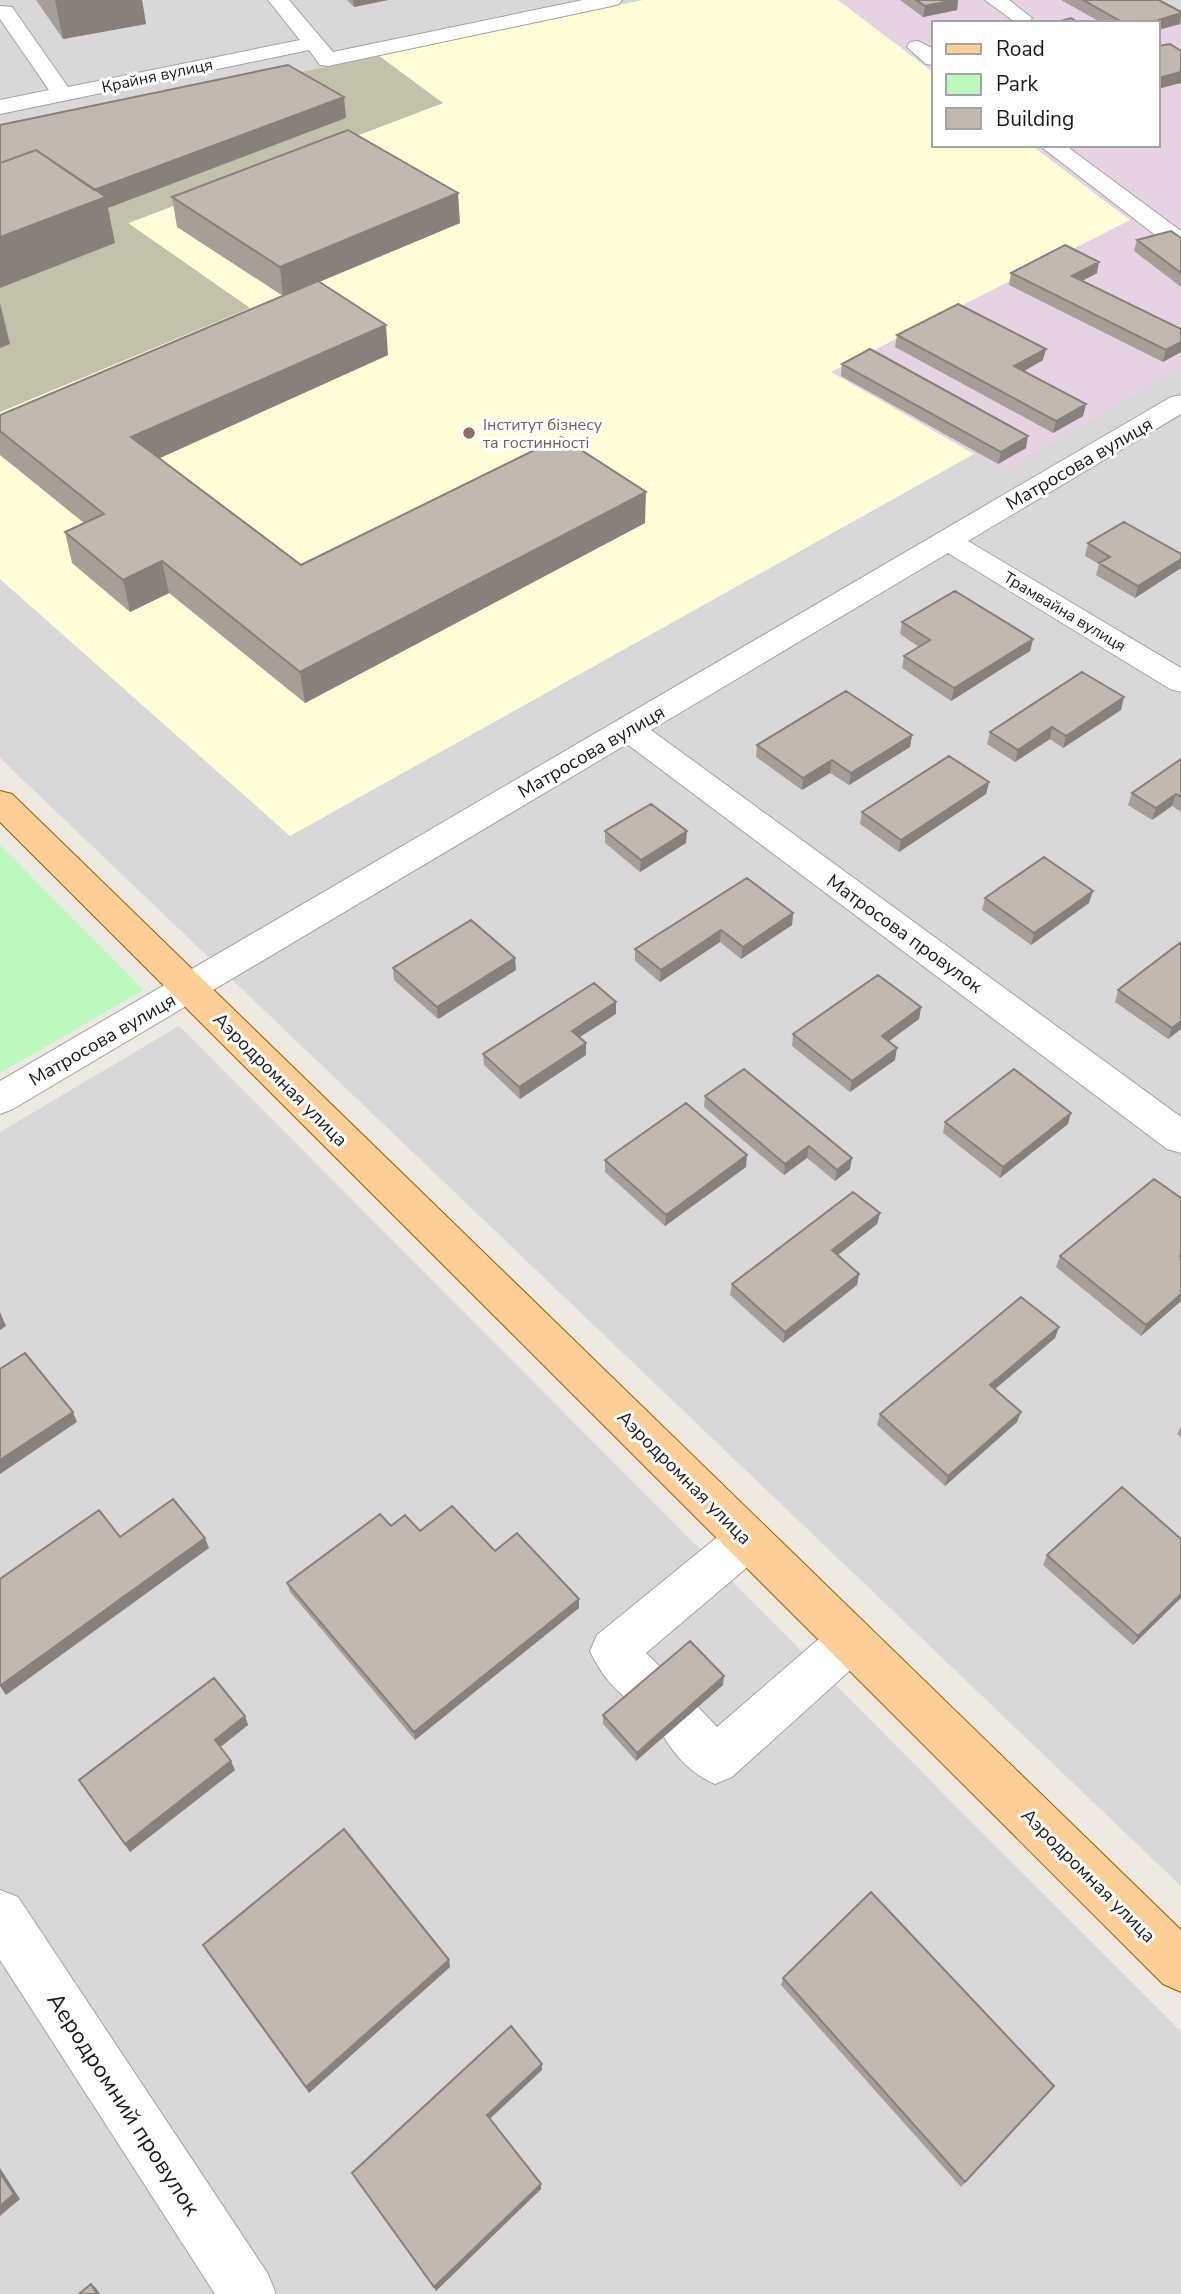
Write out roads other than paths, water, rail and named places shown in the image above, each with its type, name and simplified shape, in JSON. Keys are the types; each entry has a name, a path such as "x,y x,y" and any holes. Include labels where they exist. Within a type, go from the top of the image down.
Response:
{"main road":[{"name":"Аэродромная улица","path":"0,802 1181,1966"}],"street":[{"path":"278,0 321,51"},
{"name":"Крайня вулиця","path":"0,107 62,94 612,0"},
{"path":"995,0 1022,18 1012,21"},
{"path":"0,12 5,11 62,94"},
{"path":"932,44 918,47 932,58"},
{"path":"1052,147 1181,243"},
{"name":"Матросова вулиця","path":"0,1098 1181,403"},
{"name":"Трамвайна вулиця","path":"948,541 1181,682"},
{"name":"Матросова провулок","path":"628,729 1181,1138"},
{"path":"647,1687 613,1651 748,1539"},
{"path":"681,1723 715,1760 851,1640"},
{"name":"Аеродромний провулок","path":"0,1914 248,2294"}],"place":[{"name":"Інститут бізнесу та гостинності","path":"469,433"}]}
